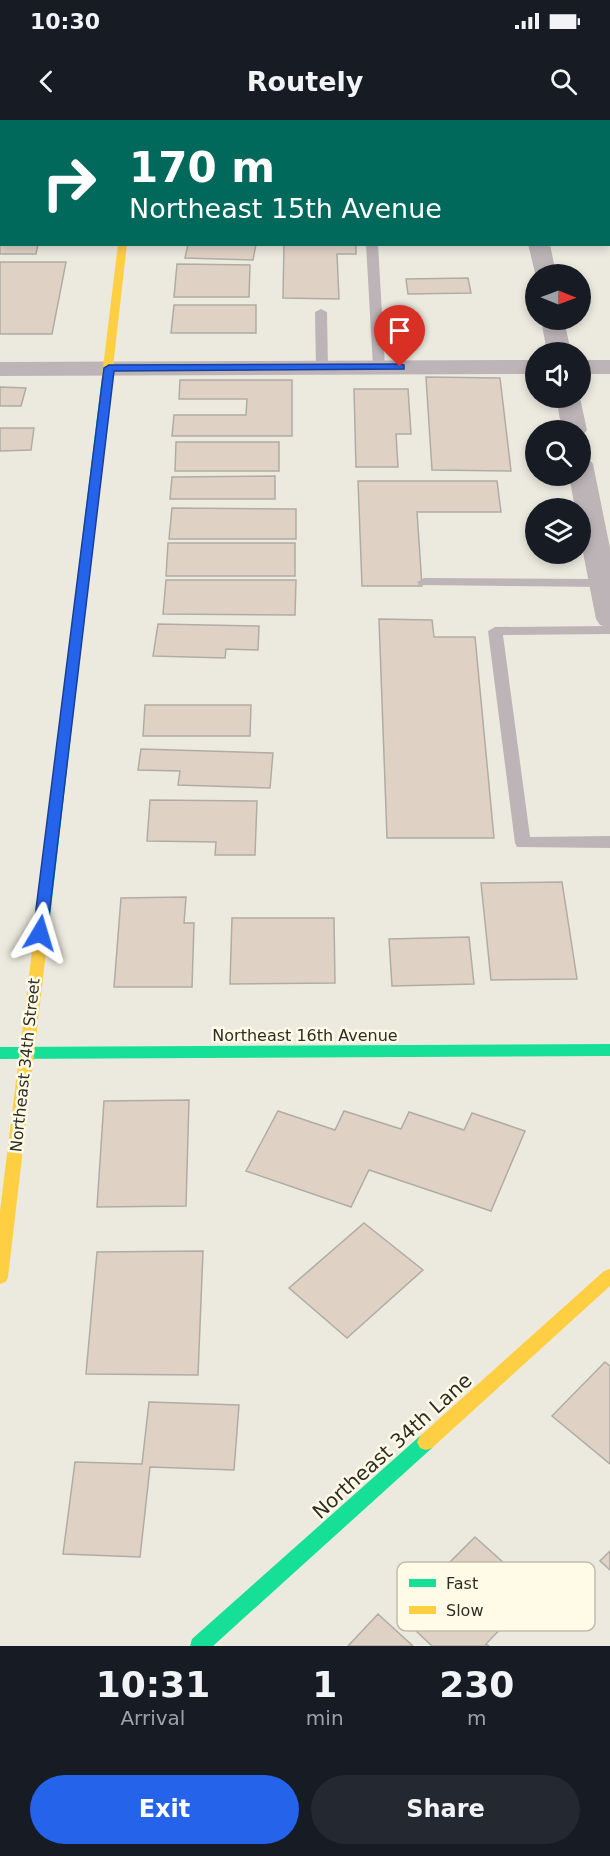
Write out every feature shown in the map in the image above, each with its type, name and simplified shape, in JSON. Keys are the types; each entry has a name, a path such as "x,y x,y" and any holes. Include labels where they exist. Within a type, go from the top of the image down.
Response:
{"street":[{"name":"Northeast 34th Street","path":"0,1277 123,246"},
{"path":"539,246 543,264"},
{"path":"0,369 525,367"},
{"path":"591,367 610,367"},
{"path":"584,486 610,619"},
{"name":"Northeast 16th Avenue","path":"0,1053 610,1050"},
{"name":"Northeast 34th Lane","path":"199,1646 610,1276"}],"lane":[{"path":"372,246 379,368"},
{"path":"321,312 322,368"},
{"path":"424,582 603,583"},
{"path":"610,630 495,631 523,843 610,842"}],"building":[{"path":"0,246 38,246 36,254 0,254"},
{"path":"188,246 256,246 253,260 185,258"},
{"path":"284,246 356,246 356,254 337,254 339,299 283,298"},
{"path":"0,262 66,262 52,334 0,334"},
{"path":"177,264 250,265 249,297 174,297"},
{"path":"468,278 471,293 408,294 406,279"},
{"path":"174,305 256,305 256,333 171,333"},
{"path":"426,377 500,378 511,471 432,470"},
{"path":"180,380 292,380 292,436 172,436 174,415 246,415 247,399 179,399"},
{"path":"0,387 26,388 21,406 0,406"},
{"path":"354,389 408,389 411,434 396,434 398,467 356,467"},
{"path":"0,428 34,428 31,450 0,451"},
{"path":"176,442 279,442 279,471 175,471"},
{"path":"275,476 275,499 170,499 172,477"},
{"path":"358,481 497,481 501,512 417,512 422,586 362,586"},
{"path":"172,508 296,509 296,539 169,539"},
{"path":"168,543 295,543 295,576 166,576"},
{"path":"166,580 296,580 295,615 163,614"},
{"path":"379,619 432,620 434,637 475,637 494,838 387,838"},
{"path":"158,624 259,626 258,650 226,649 225,658 153,656"},
{"path":"145,705 251,705 250,736 143,736"},
{"path":"141,749 273,753 270,788 178,785 180,771 138,770"},
{"path":"150,800 257,801 255,855 215,855 216,842 147,841"},
{"path":"562,882 577,979 491,980 481,883"},
{"path":"186,897 184,923 194,923 192,987 114,987 121,898"},
{"path":"232,918 334,918 335,983 230,984"},
{"path":"469,937 474,984 392,986 389,939"},
{"path":"189,1100 186,1206 97,1207 104,1101"},
{"path":"278,1111 335,1130 344,1111 401,1129 409,1112 464,1130 472,1113 525,1131 491,1211 369,1170 351,1207 246,1171"},
{"path":"364,1223 423,1270 347,1338 289,1288"},
{"path":"203,1251 198,1375 86,1374 97,1252"},
{"path":"605,1362 610,1366 610,1464 552,1416"},
{"path":"149,1402 239,1405 234,1470 150,1467 140,1557 63,1554 75,1462 142,1464"},
{"path":"475,1537 503,1562 450,1562"},
{"path":"610,1551 610,1570 600,1561"},
{"path":"378,1614 413,1646 348,1646"},
{"path":"416,1631 498,1631 486,1644 489,1646 432,1646"}],"traffic: fast":[{"path":"42,927 107,376"},
{"path":"0,1053 610,1050"},
{"path":"199,1646 426,1442"}],"traffic: slow":[{"path":"107,376 123,246"},
{"path":"0,1277 42,927"},
{"path":"426,1442 610,1276"}],"route":[{"path":"40,933 109,368 400,367"}]}
